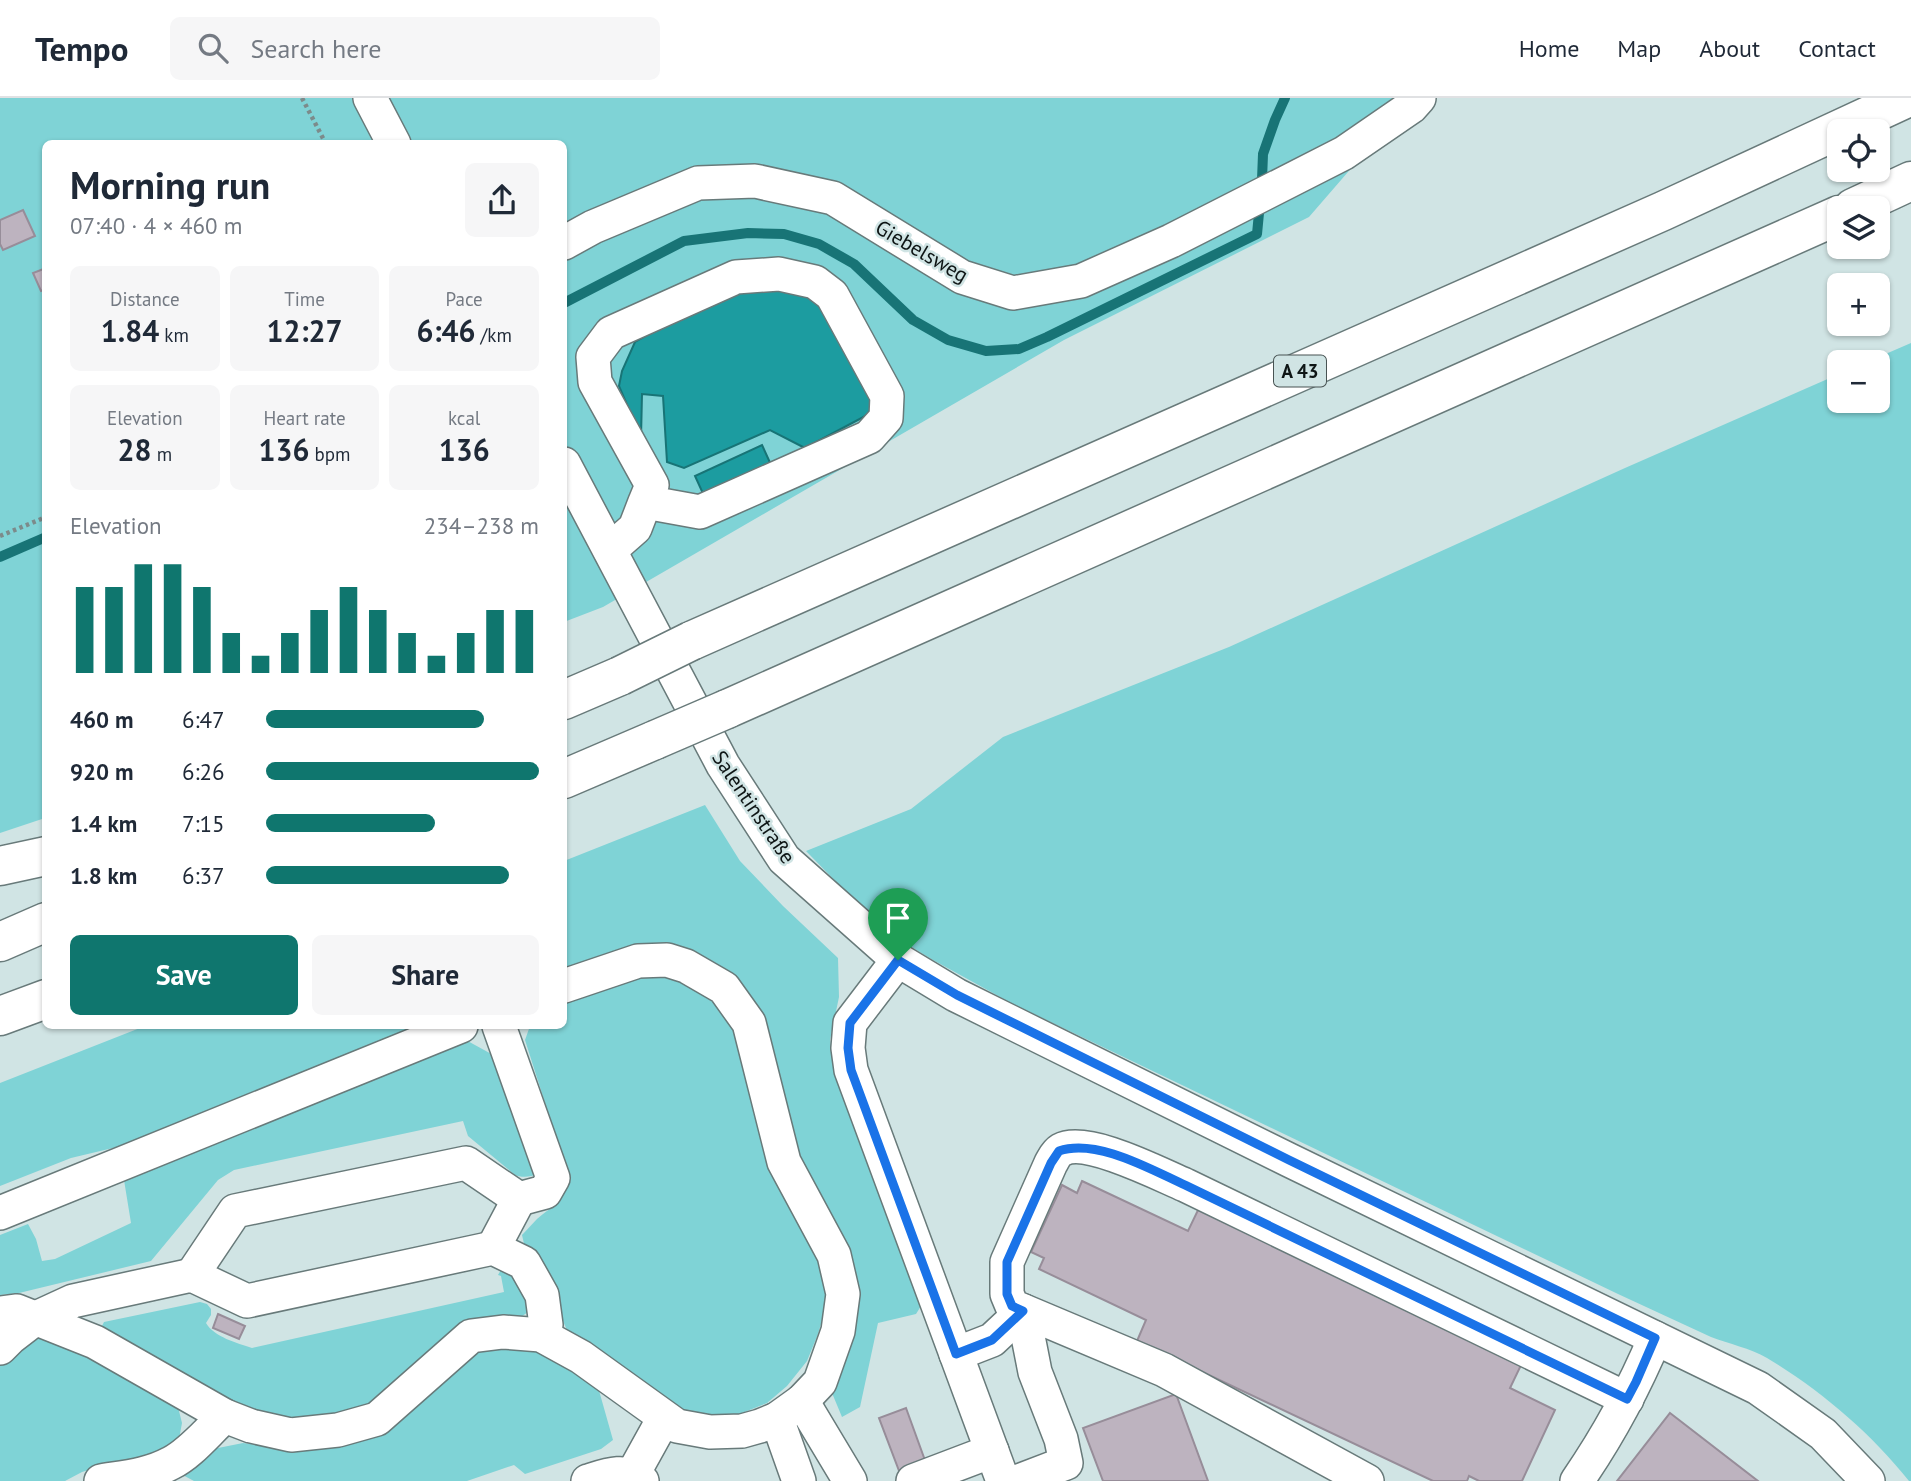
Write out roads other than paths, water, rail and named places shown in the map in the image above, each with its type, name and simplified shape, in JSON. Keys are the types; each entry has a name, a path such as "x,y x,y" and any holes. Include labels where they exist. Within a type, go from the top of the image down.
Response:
{"highway":[{"name":"A 43","path":"567,699 1663,211 1908,98"},
{"path":"1879,196 1911,181"},
{"path":"567,778 1827,220"},
{"path":"0,866 42,857"},
{"path":"0,942 42,924"},
{"path":"0,1016 42,1000"}],"street":[{"path":"370,98 392,140"},
{"name":"Giebelsweg","path":"567,241 593,227 698,183 755,181 833,198 962,277 1013,293 1081,281 1171,241 1344,153 1411,107 1419,98"},
{"path":"610,550 635,528 645,502 652,485 595,382 593,357 611,333 736,277 779,274 815,282 832,295 887,396 886,418 869,437 701,512 645,502"},
{"name":"Salentinstraße","path":"567,470 723,765 785,859 898,960 957,995 1758,1388 1823,1434 1868,1481"},
{"path":"0,1313 18,1311 95,1342 225,1416 251,1426 291,1435 338,1430 377,1419 471,1336 503,1332 541,1335 580,1357 677,1426 710,1432 742,1431 760,1426 790,1410 820,1382 838,1331 843,1294 834,1255 784,1161 749,1023 724,988 686,966 667,960 638,961 567,985"},
{"path":"898,960 850,1023 848,1048 851,1070 997,1466 913,1481"},
{"path":"0,1213 454,1029"},
{"path":"493,1248 519,1199 545,1192 553,1178 500,1029"},
{"path":"1367,1481 1164,1370 1012,1306 1007,1294 1007,1262 1051,1163 1059,1151 1070,1147 1096,1149 1128,1160 1627,1399"},
{"path":"192,1275 235,1211 466,1163 519,1199"},
{"path":"0,1348 36,1318 73,1301 192,1275 247,1301 493,1248 524,1263 536,1284 542,1295 546,1325 541,1335"},
{"path":"956,1354 992,1340 1023,1311"},
{"path":"1019,1481 1066,1463 1061,1439 1035,1372 1023,1311"},
{"path":"1577,1481 1627,1399 1655,1338"},
{"path":"790,1410 799,1481"},
{"path":"790,1410 850,1481"},
{"path":"101,1481 135,1476 171,1463 225,1416"},
{"path":"588,1481 617,1473 637,1478 664,1418"}],"waterway":[{"path":"1262,180 1263,154 1285,98"},
{"path":"567,301 684,241 748,233 784,234 819,244 854,264 913,320 948,340 986,351 1019,349 1257,234 1259,213"},
{"path":"0,557 42,539"}]}
